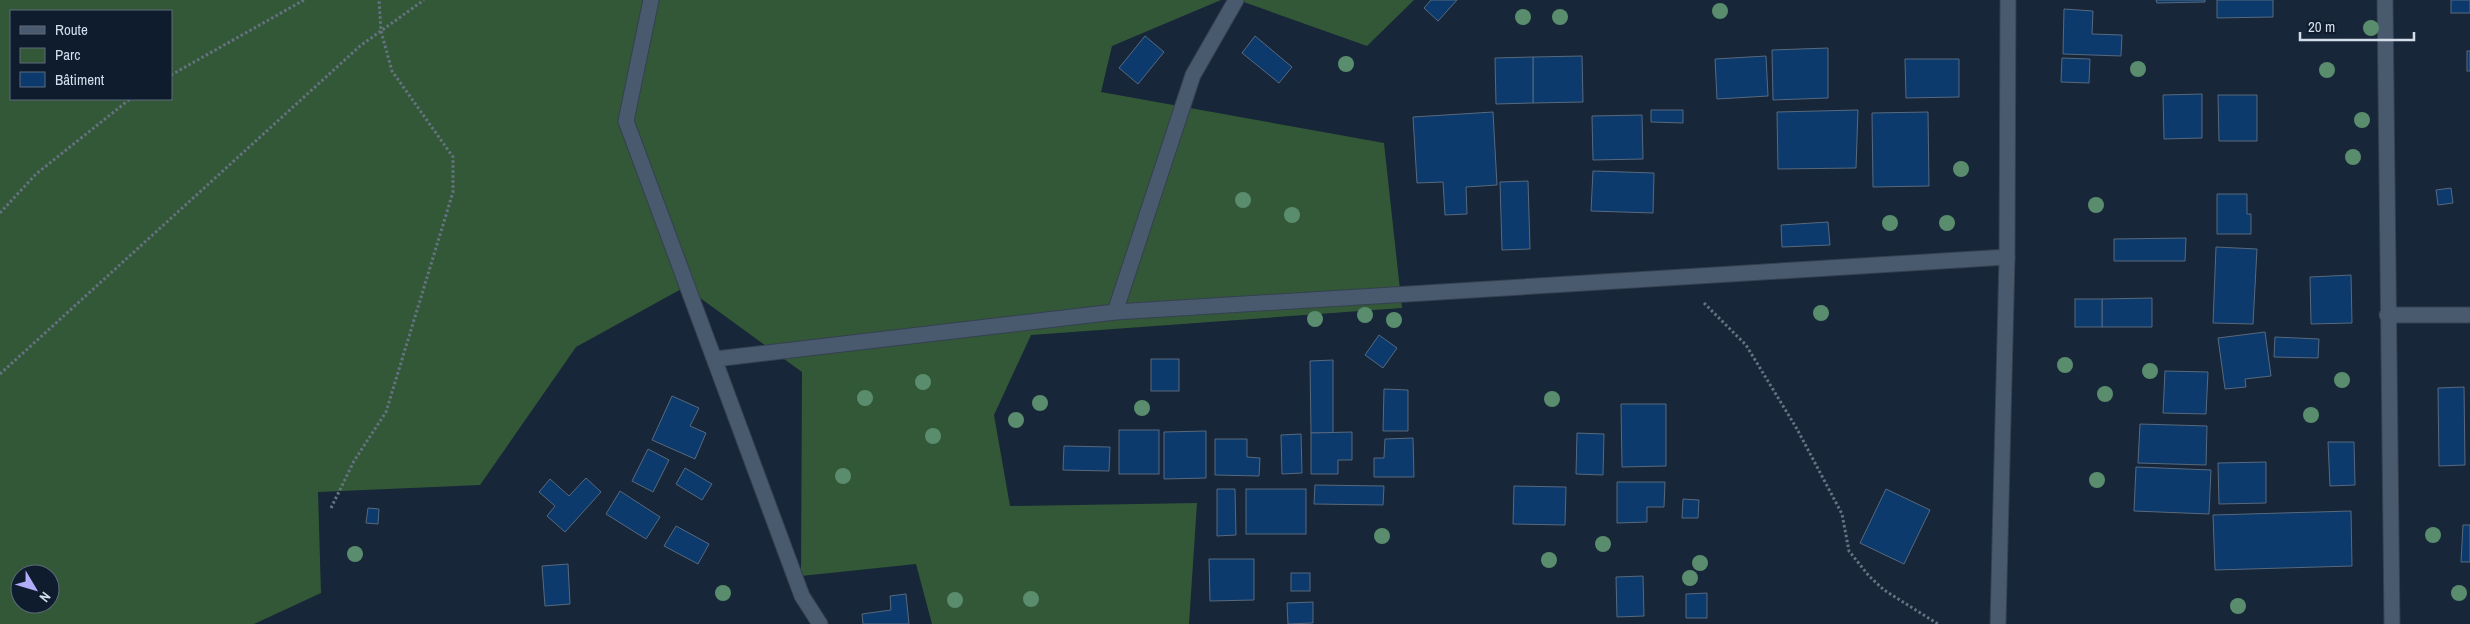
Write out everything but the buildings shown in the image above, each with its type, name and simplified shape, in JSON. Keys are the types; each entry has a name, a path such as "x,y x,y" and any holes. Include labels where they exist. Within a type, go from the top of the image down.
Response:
{"street":[{"path":"651,0 626,121 802,596 820,624"},
{"path":"1115,312 1193,75 1236,0"},
{"path":"1998,624 2007,257 2008,0"},
{"path":"2385,0 2387,315 2392,624"},
{"path":"715,359 1115,312 2007,257"},
{"path":"2387,315 2470,315"}],"path":[{"path":"172,75 304,0"},
{"path":"331,508 354,461 386,412 453,192 453,157 392,71 381,31 379,0"},
{"path":"0,374 360,46 424,0"},
{"path":"0,213 36,174 129,100"},
{"path":"1672,278 1713,310 1746,345 1797,429 1842,514 1850,551 1869,576 1884,590 1938,624"}],"green space":[{"path":"0,0 1221,0 1112,46 1101,92 1384,143 1402,308 1031,335 994,415 1010,506 1197,503 1189,624 932,624 916,564 801,576 802,372 685,287 576,347 480,485 318,492 321,593 254,624 0,624"},
{"path":"1238,0 1414,0 1367,46"}]}
